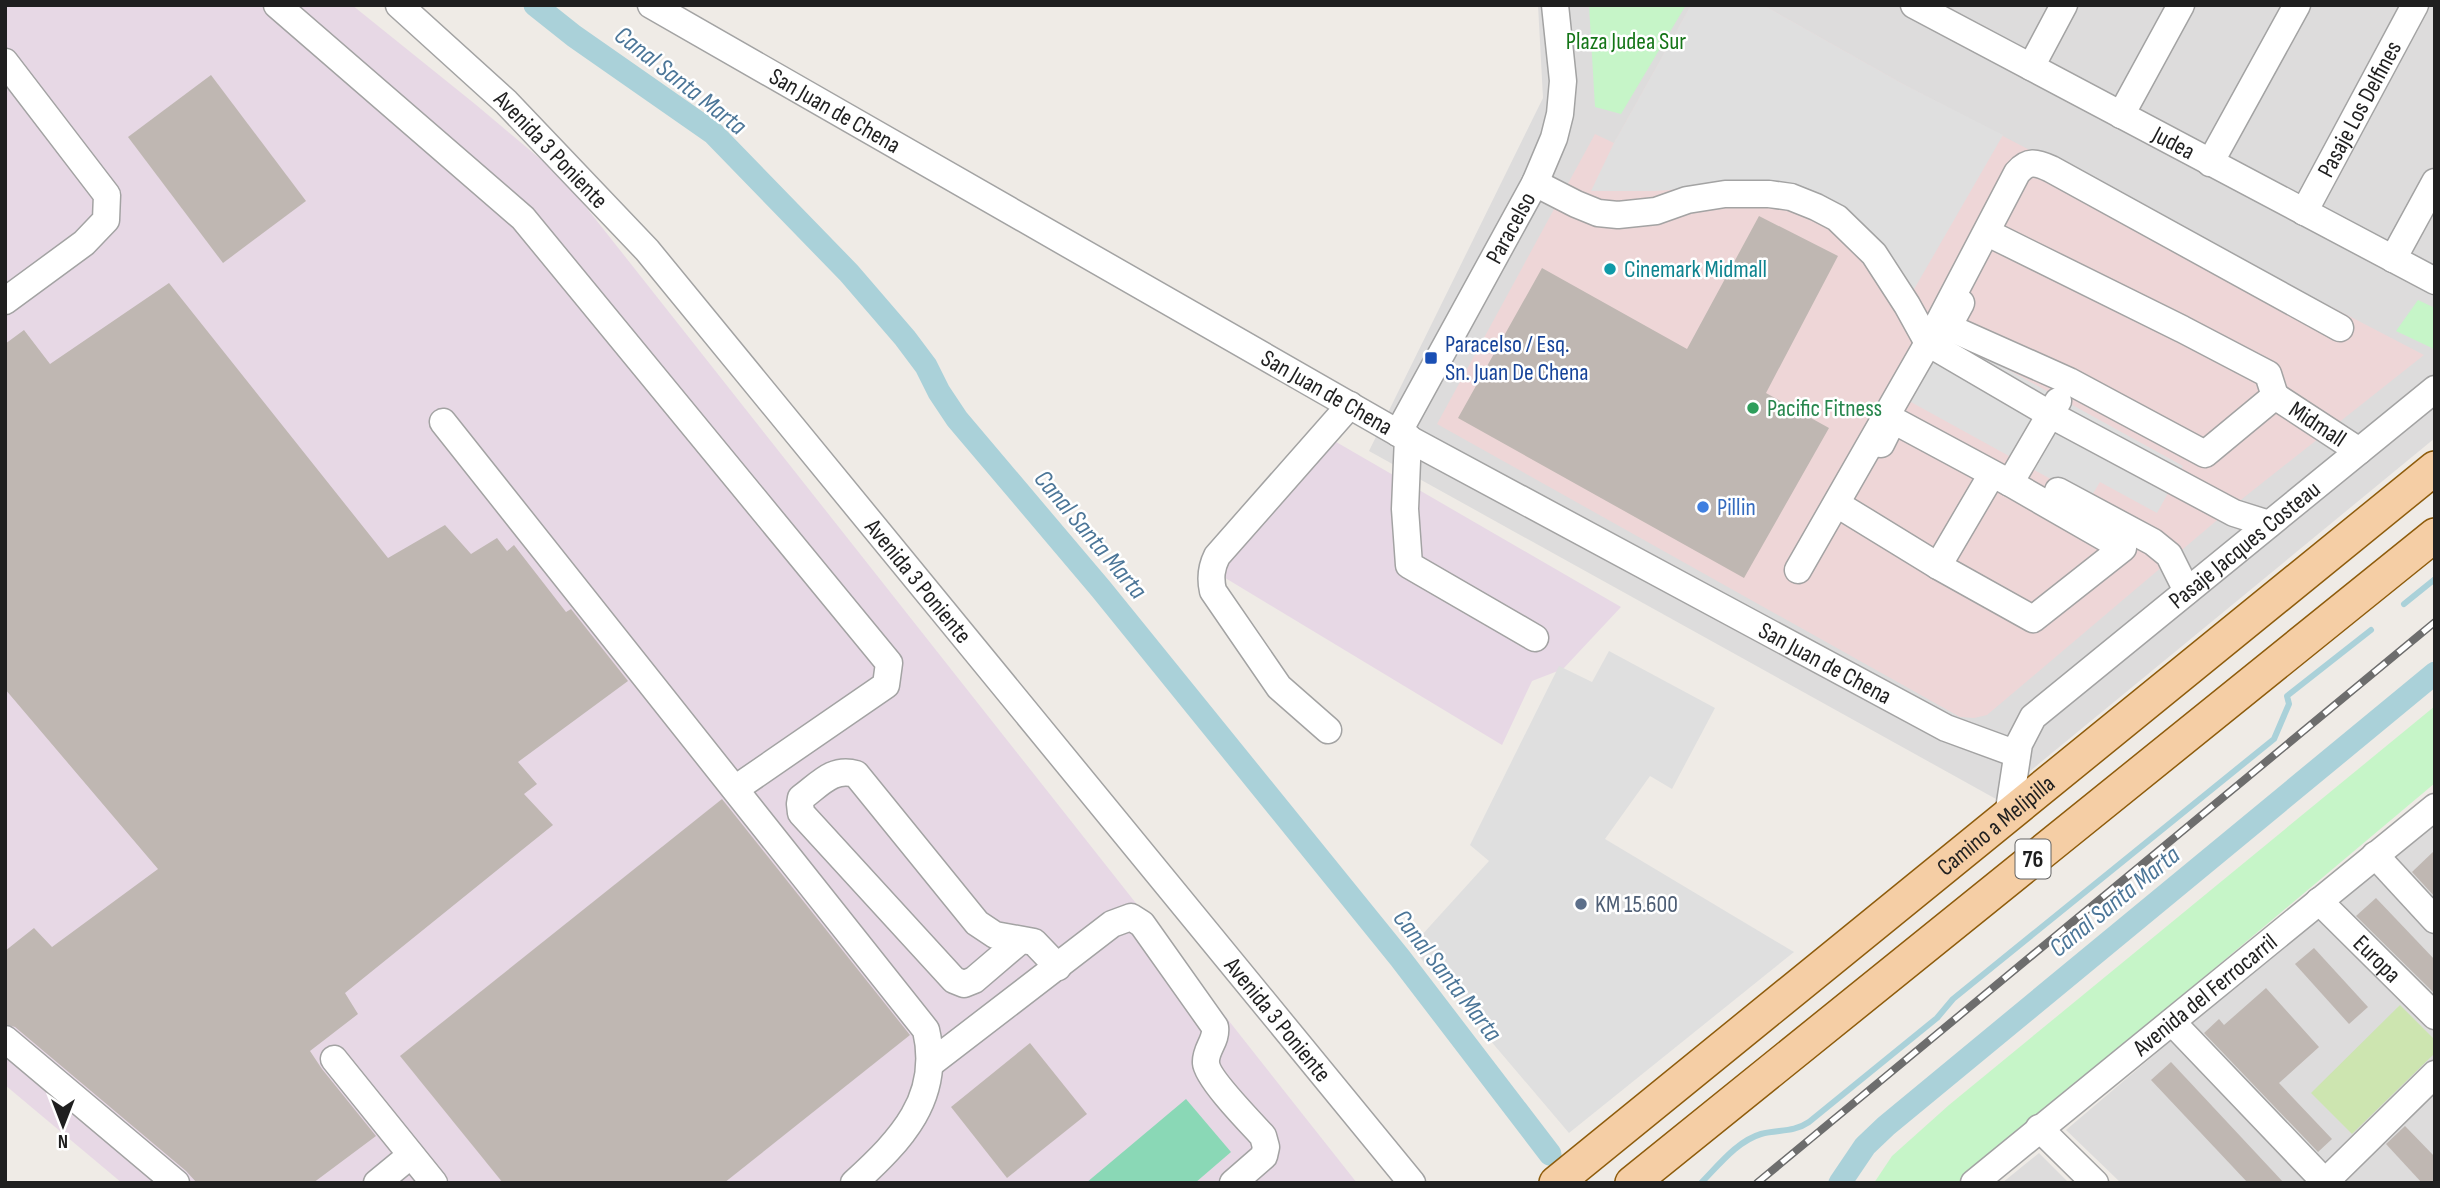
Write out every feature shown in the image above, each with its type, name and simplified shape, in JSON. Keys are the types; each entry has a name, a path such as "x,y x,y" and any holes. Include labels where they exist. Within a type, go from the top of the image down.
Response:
{"main road":[{"name":"Camino a Melipilla","path":"1556,1183 2435,468"},
{"name":"Camino a Melipilla","path":"1632,1183 2435,535"}],"street":[{"path":"277,5 523,218 889,663 886,685 735,789"},
{"name":"Avenida 3 Poniente","path":"399,5 506,102 647,250 1412,1183"},
{"name":"San Juan de Chena","path":"651,5 1403,435 1946,728 2017,754"},
{"name":"Paracelso","path":"1403,435 1535,183 1554,138 1563,99 1555,5"},
{"name":"Judea","path":"1914,5 1941,12 2031,67 2435,281"},
{"path":"2031,67 2064,5"},
{"path":"2121,115 2181,5"},
{"path":"2210,163 2297,5"},
{"name":"Pasaje Los Delfines","path":"2304,212 2415,5"},
{"path":"5,62 107,195 106,220 84,243 5,301"},
{"path":"2187,591 2169,555 2153,542 1893,420 1845,509 1803,574 2017,173 2026,164 2040,164 2340,328"},
{"path":"1998,238 2268,374 2275,396 2205,454 2069,381 1948,327 1998,238 2040,164"},
{"path":"2393,259 2435,182"},
{"path":"1535,183 1587,209 1618,215 1656,211 1687,200 1725,194 1769,194 1791,197 1803,202 1837,218 1874,254 1928,343 2051,415 2234,513 2269,524"},
{"path":"1938,566 2051,415 2069,381"},
{"name":"Pasaje Jacques Costeau","path":"2017,754 2028,724 2054,698 2435,390"},
{"name":"Midmall","path":"2275,396 2359,451"},
{"path":"1328,730 1279,687 1213,591 1211,579 1212,565 1217,556 1350,405"},
{"path":"1845,509 1938,566 2033,619 2123,548 1891,405"},
{"path":"443,422 926,1030 931,1052 929,1078 914,1115 888,1152 854,1183"},
{"path":"1403,435 1409,565 1535,638"},
{"path":"2008,816 2017,754"},
{"path":"1021,940 974,980 964,984 954,980 801,813 801,798 835,773 845,770 856,774 977,923 995,935 1034,942 1058,967"},
{"name":"Avenida del Ferrocarril","path":"1974,1183 2435,807"},
{"path":"2375,855 2435,920"},
{"name":"Europa","path":"2319,901 2435,1016"},
{"path":"930,1063 1112,924 1132,918 1142,924 1215,1027 1216,1036 1207,1053 1206,1065 1214,1079 1263,1136 1266,1147 1264,1156 1233,1183"},
{"path":"2172,1023 2325,1182 2435,1074"},
{"path":"5,1039 177,1183"},
{"path":"334,1059 434,1183"},
{"path":"2039,1128 2095,1183"},
{"path":"377,1183 411,1155"}],"shaded area":[{"path":"5,5 352,5 563,178 1357,1183 122,1183 5,1085"},
{"path":"1538,5 2435,5 2435,438 1996,799 1369,451 1543,98"},
{"path":"1691,5 1763,5 1903,84 2424,355 2242,499 1987,715 1960,717 1437,424 1595,134 1614,143"},
{"path":"1691,5 1763,5 1903,84 2003,135 1909,298 1826,213 1723,186 1655,191 1591,191 1614,143"},
{"path":"1936,330 2183,466 2157,513 2100,482 2089,500 1900,396"},
{"path":"1331,439 1621,607 1563,669 1532,681 1502,745 1217,573"},
{"name":"KM 15.600","path":"1609,651 1715,708 1672,789 1650,776 1605,839 1794,952 1569,1133 1411,947 1489,861 1470,845 1559,666 1592,682"},
{"path":"2435,816 2435,1183 2121,1183 2066,1130"},
{"path":"2039,1153 2069,1183 2002,1183"}],"green space":[{"name":"Plaza Judea Sur","path":"1589,5 1686,5 1621,114 1595,107"},
{"path":"2418,300 2435,308 2434,349 2396,331"},
{"path":"2435,706 2435,783 1959,1183 1874,1183 1892,1156 1949,1105"},
{"path":"2400,1005 2435,1040 2435,1053 2352,1134 2311,1093"},
{"path":"1186,1099 1231,1152 1195,1183 1086,1183"}],"building":[{"path":"211,75 306,201 223,263 128,137"},
{"path":"1759,216 1838,256 1766,393 1829,428 1744,578 1458,418 1542,268 1687,349"},
{"path":"169,283 388,558 445,525 471,554 497,538 507,551 514,545 566,612 571,609 628,681 518,762 537,784 524,794 553,825 345,993 358,1014 310,1051 376,1136 313,1183 197,1183 15,1027 5,1024 5,951 34,928 52,947 158,869 5,689 5,344 24,330 50,364"},
{"path":"722,799 910,1035 724,1183 503,1183 400,1056"},
{"path":"2435,850 2435,897 2412,872"},
{"path":"2376,898 2435,960 2435,994 2356,916"},
{"path":"2314,948 2368,1007 2349,1024 2295,964"},
{"path":"2266,988 2319,1047 2279,1083 2332,1139 2318,1152 2204,1033 2219,1019 2224,1025"},
{"path":"1030,1043 1087,1114 1007,1178 951,1107"},
{"path":"2171,1062 2284,1183 2248,1183 2151,1080"},
{"path":"2405,1126 2435,1157 2435,1183 2422,1183 2386,1144"}],"waterway":[{"name":"Canal Santa Marta","path":"535,5 574,36 713,133 849,273 926,366 957,419 1101,589 1400,958 1550,1154"},
{"path":"2404,604 2435,579"},
{"path":"1701,1183 1728,1155 1752,1137 1797,1128 1809,1122 1937,1018 1953,999 2274,739 2289,704 2287,696 2371,630"},
{"name":"Canal Santa Marta","path":"1840,1183 1865,1146 1886,1126 2435,673"}],"railway":[{"path":"1757,1183 2435,622"}],"place":[{"name":"Cinemark Midmall","path":"1610,269"},
{"name":"Paracelso / Esq. Sn. Juan De Chena","path":"1431,358"},
{"name":"Pacific Fitness","path":"1753,408"},
{"name":"Pillin","path":"1703,507"},
{"name":"KM 15.600","path":"1581,904"}]}
